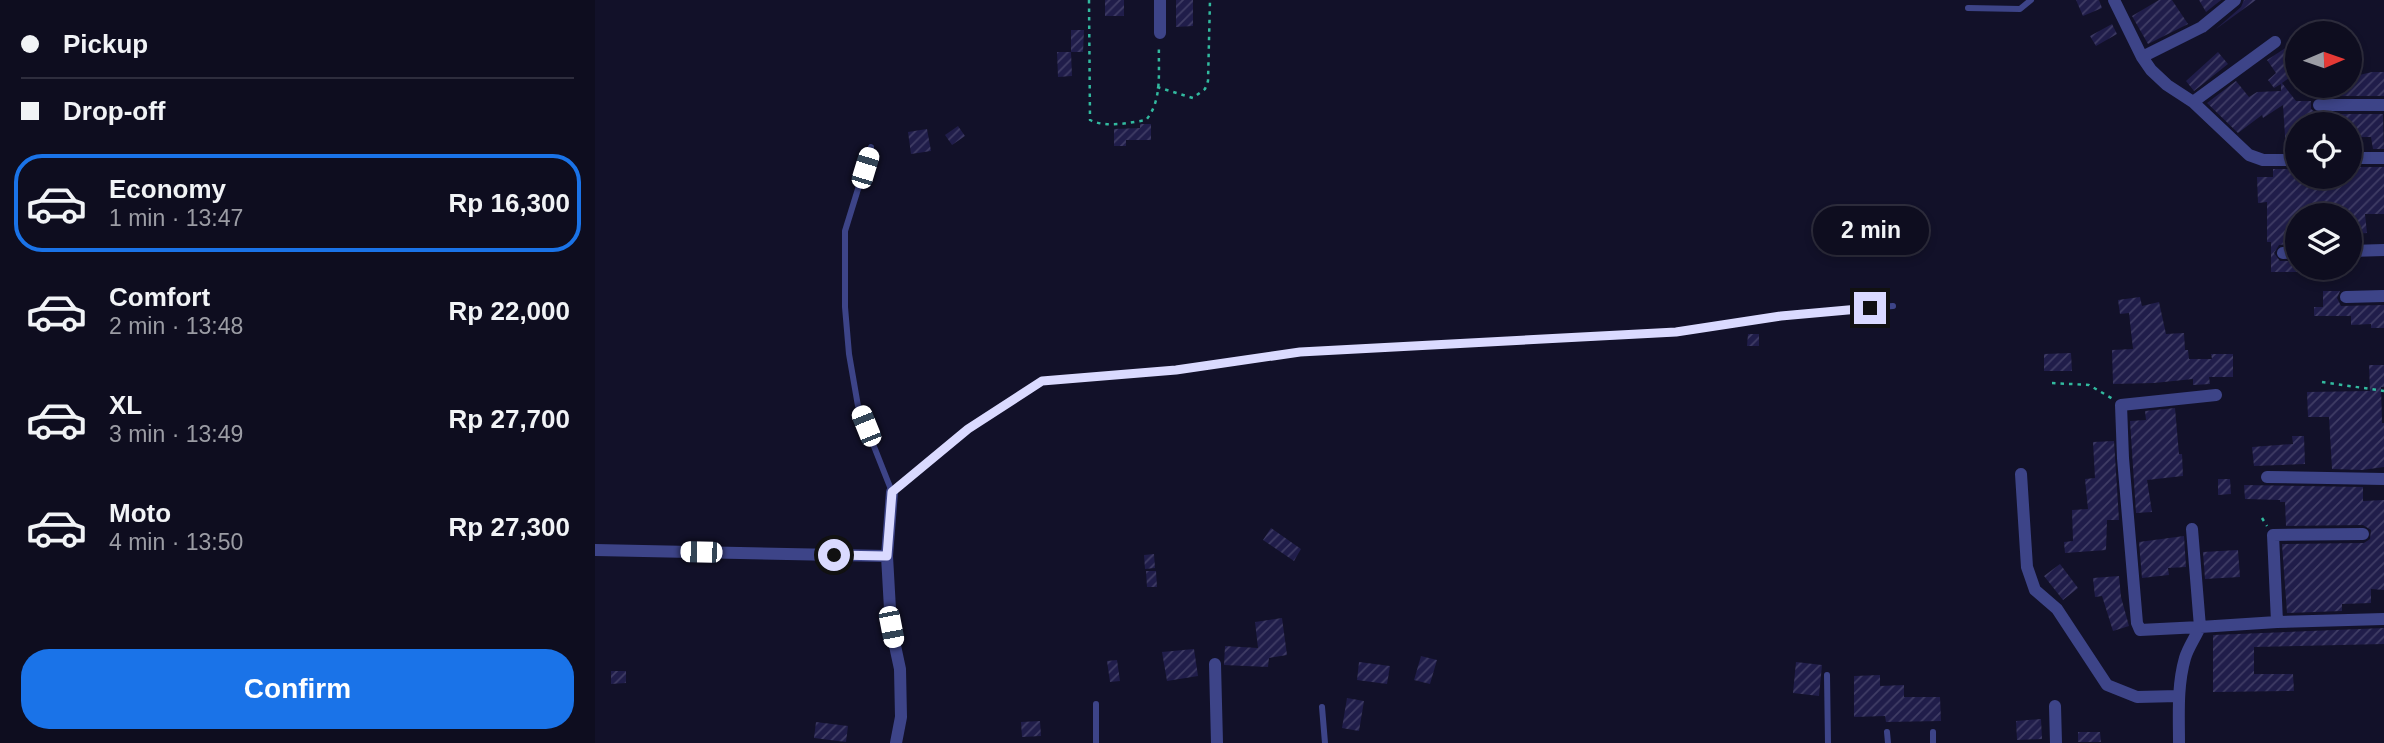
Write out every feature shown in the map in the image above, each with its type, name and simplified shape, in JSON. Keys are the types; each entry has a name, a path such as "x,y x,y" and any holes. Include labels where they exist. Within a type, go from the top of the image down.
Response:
{"street":[{"path":"1160,0 1160,33"},
{"path":"2114,0 2151,70 2167,86 2193,102 2249,155 2263,160 2285,160"},
{"path":"2143,57 2202,27 2235,0"},
{"path":"2193,102 2275,42"},
{"path":"2319,105 2384,106"},
{"path":"2362,159 2384,158"},
{"path":"2362,251 2384,250"},
{"path":"2346,297 2384,296"},
{"path":"2216,395 2121,405 2124,472 2139,629 2144,631 2277,622 2384,619"},
{"path":"2021,474 2027,567 2035,590 2057,609 2107,685 2137,697 2178,696"},
{"path":"2267,477 2384,479"},
{"path":"892,492 887,556 891,627 900,669 901,717 896,743"},
{"path":"2179,743 2178,696 2186,655 2200,627 2192,528"},
{"path":"2277,622 2273,535 2363,534"},
{"path":"595,550 887,556"},
{"path":"1215,664 1217,743"},
{"path":"2055,706 2056,743"}],"lane":[{"path":"1968,8 2020,9 2031,0"},
{"path":"871,147 845,231 845,307 849,354 858,406 892,492 968,429 1042,381 1176,370 1300,352 1676,332 1781,316 1893,306"},
{"path":"1827,675 1828,743"},
{"path":"1096,704 1096,743"},
{"path":"1322,707 1325,743"},
{"path":"1887,732 1888,743"},
{"path":"1933,732 1933,743"}],"path":[{"path":"1090,0 1090,120 1097,124 1123,124 1146,120 1153,111 1158,97 1160,33"},
{"path":"1157,87 1193,98 1205,89 1208,81 1210,0"},
{"path":"2322,382 2384,391"},
{"path":"2052,383 2077,383 2094,387 2121,405"}],"building":[{"path":"1105,0 1124,0 1124,16 1105,16"},
{"path":"1176,0 1193,0 1193,26 1176,27"},
{"path":"2076,0 2099,0 2102,8 2083,16"},
{"path":"2159,0 2172,0 2188,24 2148,44 2132,16"},
{"path":"2199,0 2221,0 2206,12"},
{"path":"2244,0 2256,0 2216,29 2241,7"},
{"path":"2112,24 2117,34 2096,46 2090,36"},
{"path":"1071,30 1084,30 1083,52 1071,52"},
{"path":"2285,48 2285,81 2282,83 2285,87 2285,98 2311,101 2311,109 2315,112 2285,112 2285,136 2283,105 2263,118 2262,115 2238,133 2207,103 2236,81 2249,97 2257,92 2281,91 2281,84 2274,88 2268,80 2276,73 2267,60"},
{"path":"1057,52 1071,52 1072,76 1058,77"},
{"path":"2218,52 2228,64 2194,91 2186,81"},
{"path":"2384,72 2384,96 2363,96 2363,74"},
{"path":"2362,114 2383,114 2384,149 2373,149 2371,137 2362,137"},
{"path":"1140,124 1151,124 1151,140 1126,140 1126,146 1114,146 1114,129 1140,128"},
{"path":"958,126 965,136 952,145 945,135"},
{"path":"927,129 931,151 911,154 908,132"},
{"path":"2362,167 2384,167 2384,214 2365,214 2367,233 2362,233 2362,203 2285,203 2285,244 2279,245 2274,253 2280,261 2285,261 2285,272 2271,272 2271,242 2267,242 2267,202 2258,203 2257,177 2273,177 2273,169 2285,169 2285,189 2362,189"},
{"path":"2323,291 2340,291 2337,298 2341,306 2384,305 2384,328 2371,328 2371,324 2351,325 2351,316 2314,316 2314,307 2323,307"},
{"path":"2140,297 2142,306 2159,302 2166,334 2184,333 2185,350 2188,350 2189,359 2212,359 2211,354 2233,354 2233,377 2209,377 2210,384 2193,385 2193,379 2113,384 2112,350 2133,349 2129,313 2120,314 2118,300"},
{"path":"1748,334 1759,334 1759,346 1747,346"},
{"path":"2071,353 2072,371 2044,371 2044,354"},
{"path":"2369,365 2384,365 2384,387 2381,387 2384,467 2362,470 2332,469 2329,417 2308,417 2307,392 2370,391"},
{"path":"2175,408 2183,476 2147,480 2152,512 2136,513 2130,421 2146,420 2145,411"},
{"path":"2292,436 2304,436 2305,464 2254,466 2252,447 2293,444"},
{"path":"2114,441 2119,520 2107,520 2106,550 2065,553 2064,542 2073,541 2072,510 2088,509 2085,479 2095,478 2093,442"},
{"path":"2218,479 2230,479 2231,494 2218,495"},
{"path":"2244,485 2363,487 2363,501 2384,500 2384,590 2371,589 2371,603 2342,604 2342,611 2287,613 2282,544 2364,543 2370,539 2371,530 2363,525 2286,526 2285,502 2245,499"},
{"path":"1271,528 1301,549 1294,561 1263,540"},
{"path":"2184,536 2186,567 2168,568 2169,575 2142,578 2139,542"},
{"path":"2238,550 2240,577 2205,579 2203,552"},
{"path":"1154,554 1155,568 1145,569 1144,555"},
{"path":"2060,564 2078,588 2063,600 2044,576"},
{"path":"1146,571 1156,571 1157,587 1147,587"},
{"path":"2119,576 2121,597 2129,626 2113,631 2102,596 2095,597 2093,578"},
{"path":"1282,618 1287,655 1269,658 1268,667 1224,665 1225,646 1258,648 1255,622"},
{"path":"2384,628 2384,644 2254,647 2254,674 2293,674 2294,691 2213,692 2213,635"},
{"path":"1194,649 1198,676 1167,681 1162,652"},
{"path":"1421,656 1437,660 1430,684 1414,680"},
{"path":"1117,660 1120,681 1110,682 1107,661"},
{"path":"1359,662 1390,666 1387,684 1357,680"},
{"path":"1796,662 1822,665 1819,696 1793,693"},
{"path":"611,671 626,671 626,683 611,684"},
{"path":"1880,675 1880,686 1904,685 1904,697 1940,697 1941,721 1886,722 1885,716 1854,717 1854,676"},
{"path":"1347,698 1364,701 1359,731 1342,728"},
{"path":"2041,719 2042,739 2017,740 2016,721"},
{"path":"1040,721 1041,736 1022,737 1021,722"},
{"path":"816,722 848,726 846,742 814,738"},
{"path":"2078,732 2100,732 2101,742 2078,742"}],"route":[{"path":"834,555 887,556 892,492 968,429 1042,381 1176,370 1300,352 1676,332 1781,316 1870,308"}]}
